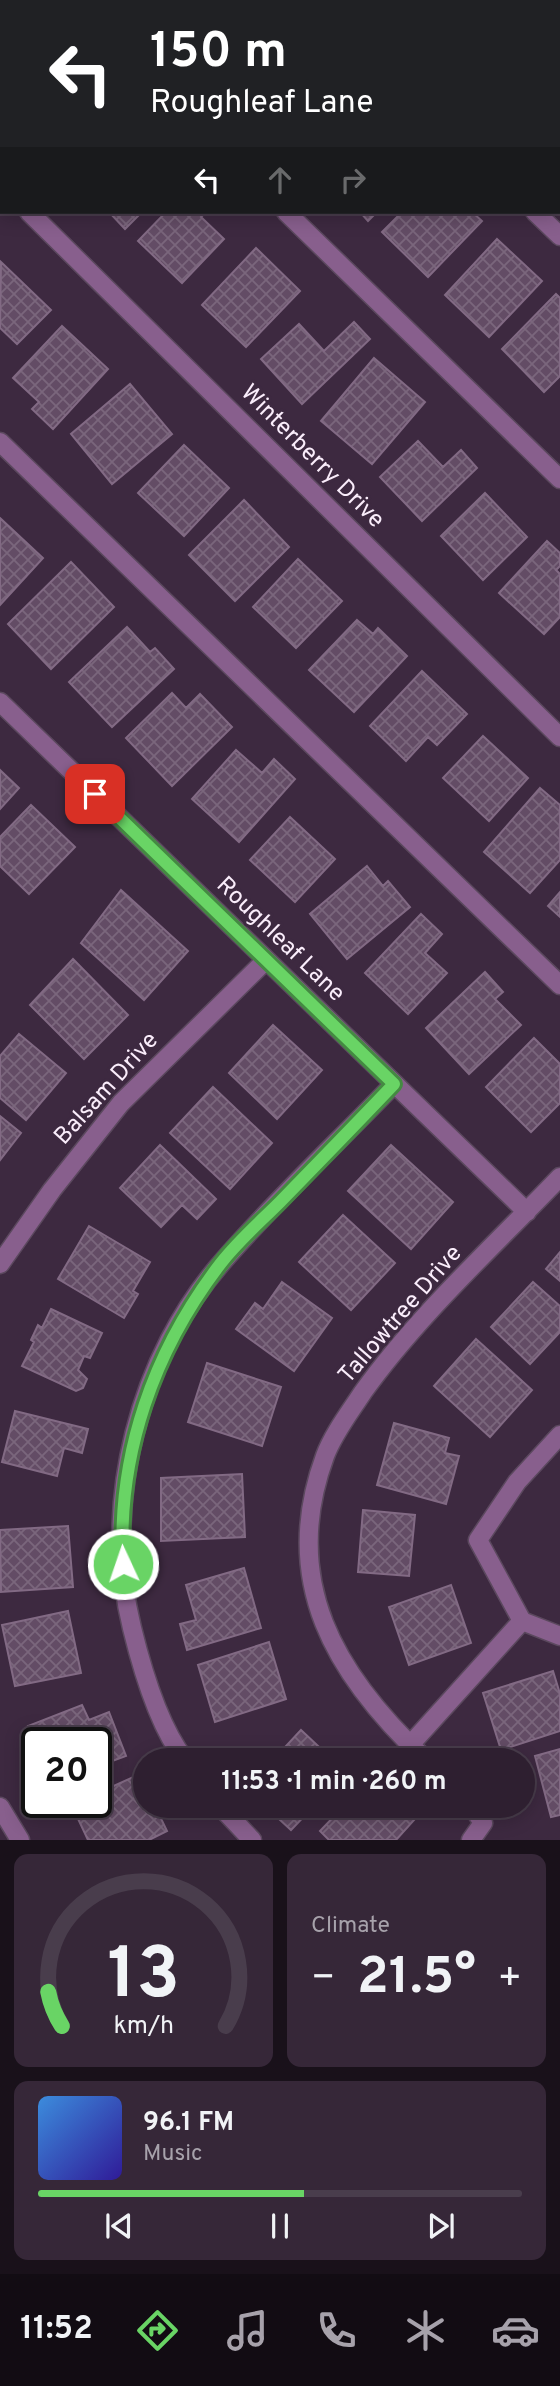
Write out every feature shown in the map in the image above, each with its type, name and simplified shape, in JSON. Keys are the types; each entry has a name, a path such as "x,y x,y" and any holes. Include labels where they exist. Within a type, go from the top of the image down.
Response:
{"street":[{"name":"Winterberry Drive","path":"31,214 560,737"},
{"path":"288,214 560,479"},
{"path":"537,214 560,236"},
{"path":"0,442 560,985"},
{"name":"Roughleaf Lane","path":"0,702 527,1212"},
{"name":"Balsam Drive","path":"1,1260 121,1104 265,961"},
{"path":"179,1748 146,1681 126,1605 120,1524 130,1456 147,1393 171,1338 222,1261 394,1084"},
{"name":"Tallowtree Drive","path":"413,1748 351,1678 328,1630 307,1567 308,1520 325,1454 363,1392 411,1332 560,1177"},
{"path":"560,1435 517,1482 478,1540 522,1621 560,1636"},
{"path":"410,1745 522,1621"},
{"path":"0,1807 20,1840"},
{"path":"231,1818 252,1840"},
{"path":"471,1840 483,1823 480,1818"}],"building":[{"path":"111,214 140,214 125,229"},
{"path":"164,214 204,214 201,217 224,239 182,283 138,241"},
{"path":"362,214 375,214 368,221"},
{"path":"400,214 474,214 482,221 428,277 382,232"},
{"path":"497,239 542,281 489,337 445,295"},
{"path":"256,248 300,291 246,347 202,305"},
{"path":"1,262 51,310 17,344 0,328"},
{"path":"556,294 560,298 560,376 544,392 502,349"},
{"path":"354,322 370,339 302,404 261,359 299,324 324,351"},
{"path":"62,326 108,369 53,429 32,409 39,402 13,378"},
{"path":"374,358 425,402 372,464 321,421"},
{"path":"130,384 172,434 112,484 71,434"},
{"path":"418,441 443,467 461,450 477,468 422,521 380,477"},
{"path":"184,445 229,488 184,536 138,493"},
{"path":"485,493 527,537 483,580 441,536"},
{"path":"244,500 289,547 235,601 189,555"},
{"path":"0,518 43,558 0,605"},
{"path":"547,541 560,553 560,566 556,570 560,574 560,617 544,634 499,593"},
{"path":"298,559 342,601 296,648 253,607"},
{"path":"71,562 114,607 51,669 8,624"},
{"path":"357,620 373,634 378,628 407,656 354,712 309,670"},
{"path":"127,627 150,652 155,648 174,669 112,727 69,682"},
{"path":"422,671 467,714 437,745 428,737 406,761 370,726"},
{"path":"172,693 186,708 200,694 232,727 172,786 126,738"},
{"path":"483,736 528,778 489,821 443,778"},
{"path":"236,750 262,773 274,759 295,779 239,842 192,799"},
{"path":"0,770 19,788 0,809"},
{"path":"540,788 560,805 560,860 530,893 484,852"},
{"path":"31,805 75,847 29,894 0,866 0,837"},
{"path":"290,817 335,859 295,902 250,860"},
{"path":"367,866 383,886 388,881 410,907 347,959 310,914"},
{"path":"121,890 188,951 144,1000 81,943"},
{"path":"560,892 560,917 548,906"},
{"path":"421,914 442,934 425,953 447,973 408,1014 365,973"},
{"path":"73,959 128,1015 84,1059 30,1005"},
{"path":"485,972 503,992 495,999 521,1025 469,1074 426,1028"},
{"path":"273,1025 322,1070 277,1119 229,1073"},
{"path":"19,1034 66,1073 26,1120 0,1098 0,1056"},
{"path":"534,1038 560,1064 560,1103 531,1132 486,1087"},
{"path":"213,1087 272,1143 230,1189 170,1133"},
{"path":"0,1116 21,1133 0,1160"},
{"path":"160,1145 216,1199 197,1219 182,1205 161,1227 120,1188"},
{"path":"391,1145 453,1202 411,1249 348,1191"},
{"path":"343,1215 395,1263 351,1310 299,1262"},
{"path":"89,1226 150,1262 133,1291 138,1294 124,1318 58,1279"},
{"path":"560,1252 560,1281 546,1269"},
{"path":"282,1282 332,1318 294,1371 236,1329 255,1303 263,1309"},
{"path":"533,1282 560,1306 560,1332 530,1364 491,1327"},
{"path":"51,1309 102,1333 90,1358 84,1356 78,1370 87,1379 83,1388 76,1391 22,1366 34,1342 31,1340 38,1325 42,1328"},
{"path":"476,1339 532,1390 490,1437 434,1386"},
{"path":"207,1363 281,1387 262,1446 188,1422"},
{"path":"15,1411 88,1429 82,1453 64,1448 57,1476 2,1462"},
{"path":"394,1423 449,1438 445,1453 459,1456 446,1504 377,1485"},
{"path":"242,1474 245,1537 161,1541 161,1478"},
{"path":"363,1510 415,1515 409,1576 358,1572"},
{"path":"68,1526 73,1587 1,1592 0,1530"},
{"path":"244,1568 261,1628 187,1650 180,1624 196,1620 186,1585"},
{"path":"451,1585 471,1643 409,1665 389,1607"},
{"path":"68,1611 81,1673 15,1686 2,1625"},
{"path":"269,1642 286,1699 215,1722 198,1665"},
{"path":"553,1671 560,1694 560,1731 500,1748 483,1693"},
{"path":"82,1705 89,1720 109,1712 126,1756 112,1761 112,1727 28,1726"},
{"path":"301,1730 320,1748 284,1748"},
{"path":"560,1749 560,1815 551,1817 535,1756"},
{"path":"133,1777 133,1818 161,1818 167,1831 149,1840 88,1840 78,1818 112,1818 112,1787"},
{"path":"278,1818 302,1818 291,1830"},
{"path":"332,1818 414,1820 396,1840 329,1840 320,1831"}],"route":[{"path":"95,794 394,1084 222,1261 171,1338 147,1393 130,1456 120,1524 123,1564"}]}
